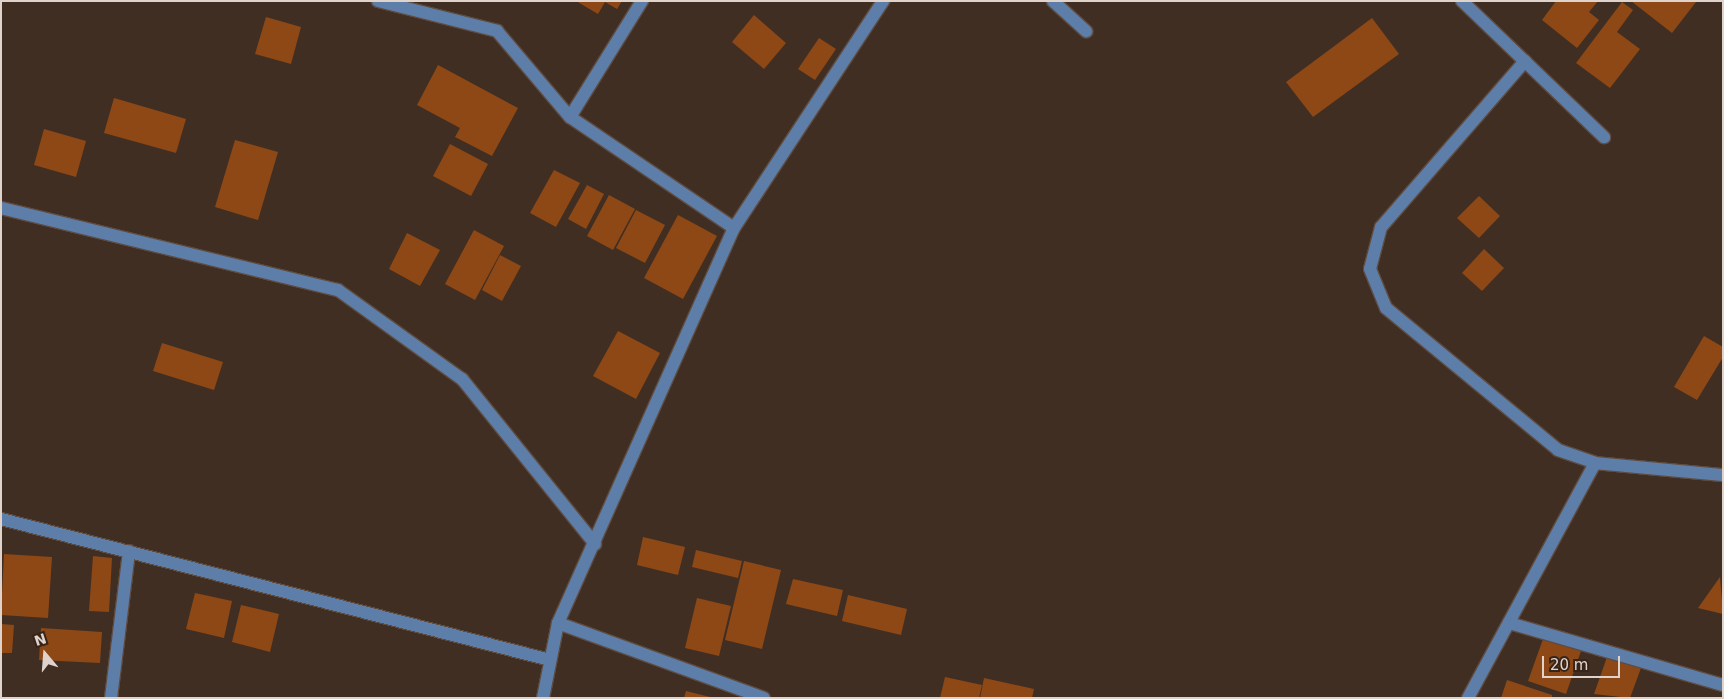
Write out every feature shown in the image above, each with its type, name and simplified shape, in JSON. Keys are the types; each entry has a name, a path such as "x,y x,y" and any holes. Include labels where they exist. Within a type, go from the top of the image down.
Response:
{"street":[{"path":"378,1 498,31 570,117 734,228"},
{"path":"570,117 642,1"},
{"path":"542,698 558,624 734,228 883,1"},
{"path":"1054,1 1086,31"},
{"path":"1462,1 1604,137"},
{"path":"1524,61 1381,228 1370,269 1386,308 1558,450 1595,463 1723,475"},
{"path":"1,208 338,290 462,379 595,544"},
{"path":"1468,698 1595,463"},
{"path":"1,519 550,660"},
{"path":"111,698 129,551"},
{"path":"1509,622 1723,685"},
{"path":"558,624 764,698"}],"building":[{"path":"576,1 622,1 617,9 605,2 598,14"},
{"path":"1556,1 1598,1 1589,12 1599,20 1577,48 1542,20"},
{"path":"1631,1 1695,1 1696,2 1672,33"},
{"path":"1622,2 1633,10 1617,32 1640,49 1610,88 1576,63"},
{"path":"754,15 786,43 764,69 732,42"},
{"path":"266,17 301,27 291,64 255,54"},
{"path":"1372,18 1399,54 1313,117 1286,82"},
{"path":"819,38 836,49 815,80 798,69"},
{"path":"438,65 518,108 492,156 455,137 460,128 417,105"},
{"path":"114,98 186,119 176,153 104,133"},
{"path":"44,129 86,141 76,177 34,165"},
{"path":"235,140 278,152 258,220 215,207"},
{"path":"450,144 488,164 471,196 433,176"},
{"path":"554,170 580,183 556,227 530,213"},
{"path":"587,185 604,194 586,229 568,219"},
{"path":"609,195 635,209 613,250 587,236"},
{"path":"1479,196 1500,216 1479,238 1457,218"},
{"path":"636,210 665,225 645,263 616,248"},
{"path":"678,215 717,236 683,299 644,278"},
{"path":"474,230 504,246 475,300 445,284"},
{"path":"407,233 440,250 420,286 389,269"},
{"path":"1484,249 1504,268 1482,291 1462,273"},
{"path":"500,255 521,266 502,301 482,290"},
{"path":"618,331 660,353 636,399 593,376"},
{"path":"1704,336 1723,347 1723,357 1697,400 1674,387"},
{"path":"162,343 223,362 214,390 153,371"},
{"path":"643,537 685,547 678,575 637,565"},
{"path":"696,550 742,561 738,578 692,567"},
{"path":"4,554 52,557 48,618 1,615"},
{"path":"93,556 112,558 109,612 89,611"},
{"path":"744,561 781,570 762,649 725,640"},
{"path":"1720,577 1723,614 1698,608"},
{"path":"793,579 843,590 837,616 786,604"},
{"path":"195,593 232,601 224,638 186,629"},
{"path":"848,595 907,609 901,635 842,621"},
{"path":"697,598 731,606 719,656 685,648"},
{"path":"241,605 279,614 270,652 232,642"},
{"path":"1,624 14,625 12,653 1,653"},
{"path":"41,628 102,632 100,663 39,660"},
{"path":"1543,639 1581,651 1566,694 1528,681"},
{"path":"1607,657 1641,668 1630,698 1594,694"},
{"path":"945,677 982,685 979,698 940,698"},
{"path":"984,678 1034,689 1032,698 980,698"},
{"path":"1507,680 1552,695 1552,698 1501,698"},
{"path":"686,691 710,697 710,698 684,698"}]}
